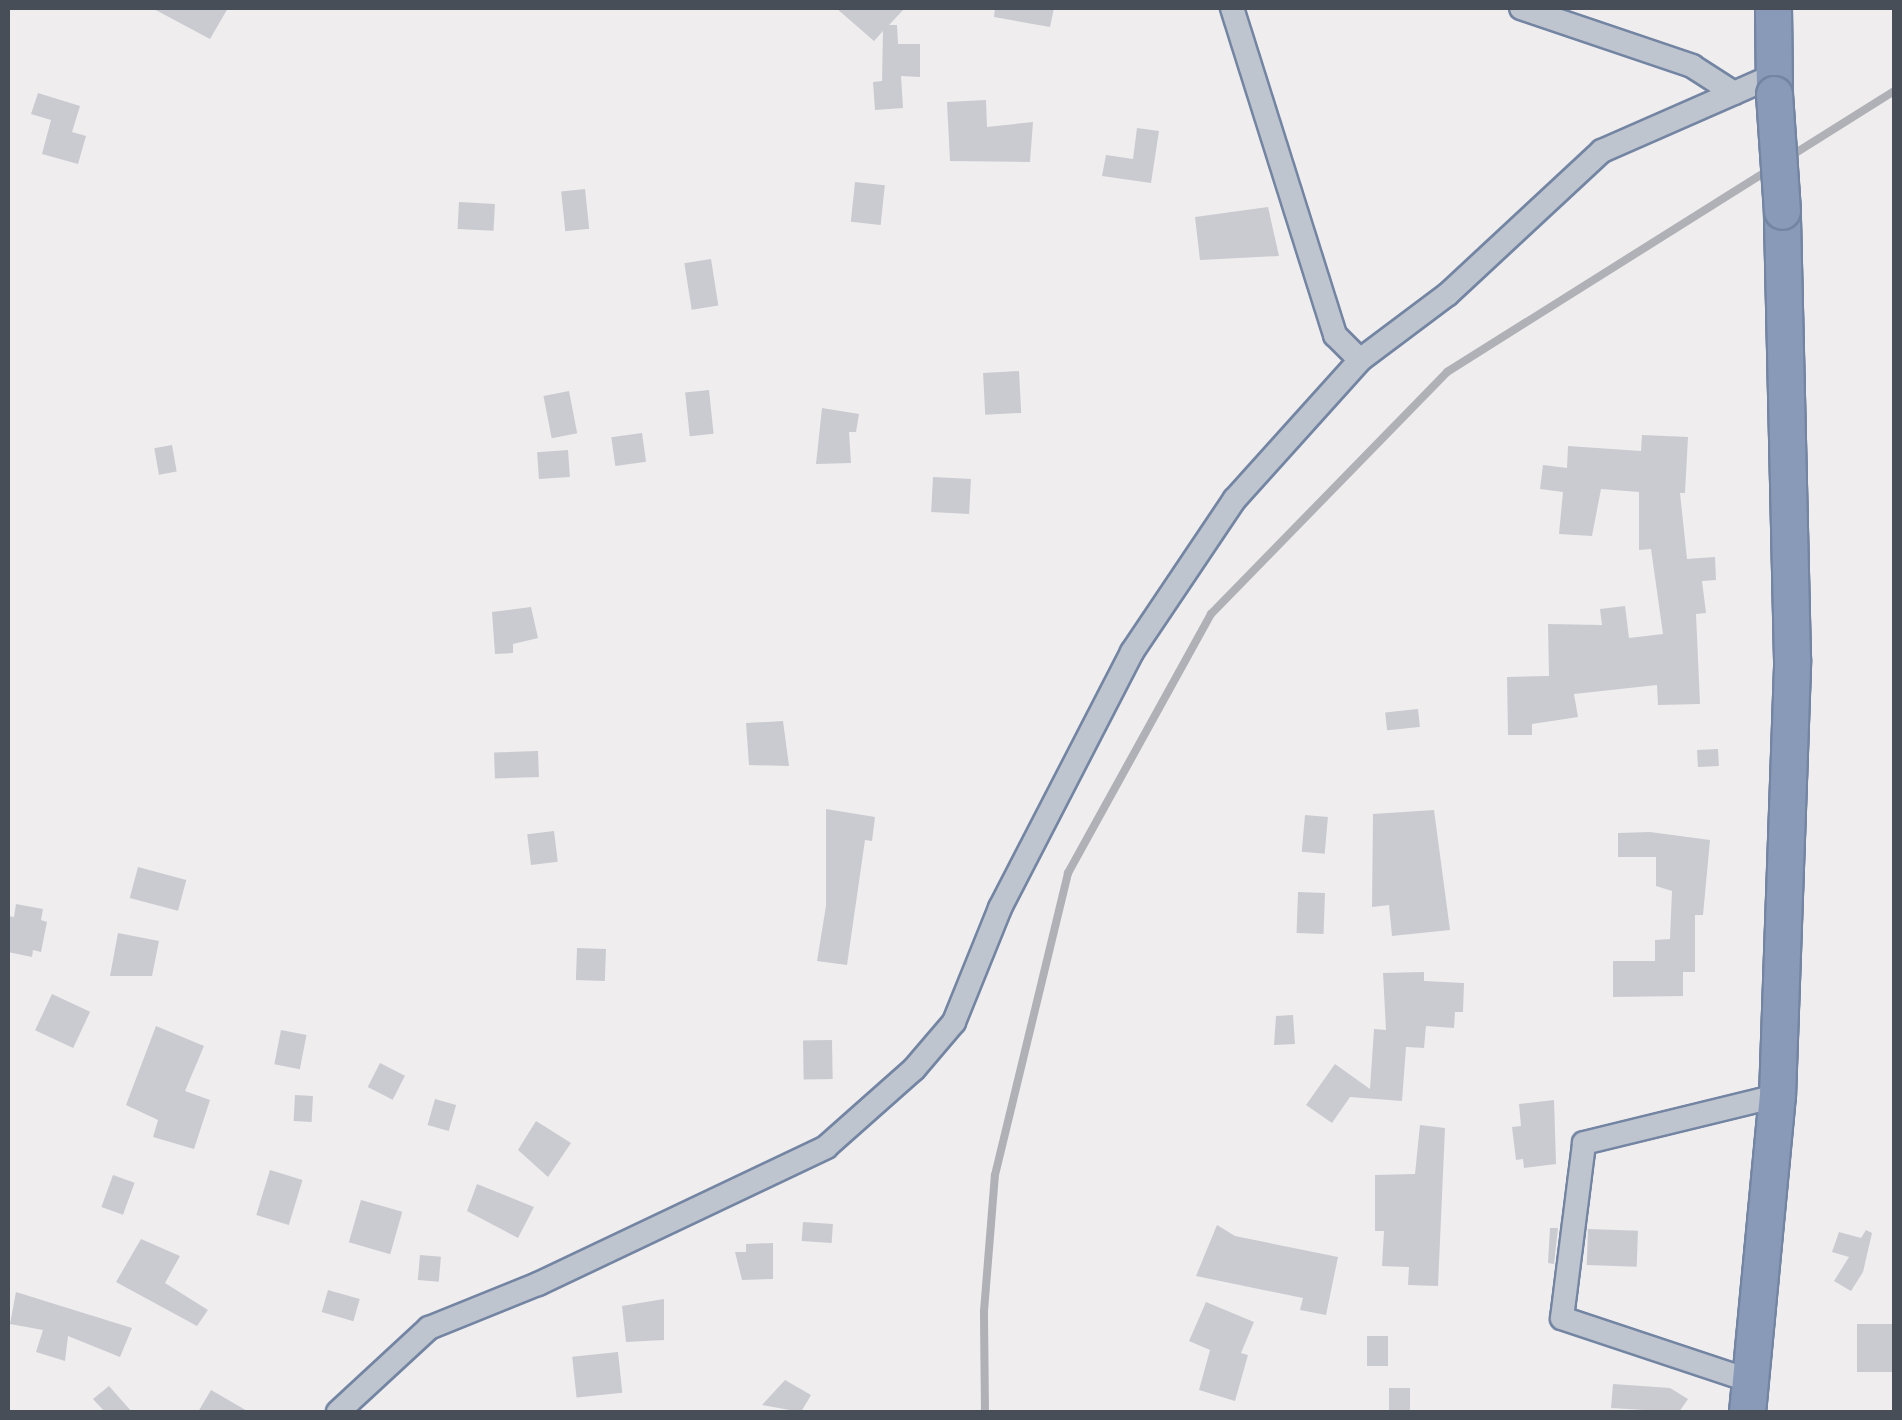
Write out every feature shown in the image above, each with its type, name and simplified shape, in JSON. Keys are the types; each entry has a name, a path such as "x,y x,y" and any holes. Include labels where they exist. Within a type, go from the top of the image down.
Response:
{"highway":[{"path":"1749,1397 1777,1096 1792,659 1782,211 1773,8"}],"street":[{"path":"1232,8 1335,335 1360,360"},
{"path":"1522,8 1692,66 1734,93"},
{"path":"338,1412 429,1328 538,1284 826,1147 914,1069 954,1022 1000,908 1132,652 1236,499 1360,360 1448,294 1602,151 1734,93 1774,85"},
{"path":"1749,1397 1562,1318 1584,1143 1777,1096"}],"building":[{"path":"152,8 228,8 210,39"},
{"path":"836,8 905,8 889,25 897,25 898,44 920,44 920,77 901,76 903,108 875,110 873,82 882,81 883,31 874,41"},
{"path":"995,8 1054,8 1050,27 994,17"},
{"path":"38,93 80,106 72,132 86,136 78,164 42,154 51,120 31,114"},
{"path":"986,100 987,127 1033,122 1030,162 950,161 947,102"},
{"path":"1137,128 1159,131 1151,183 1102,176 1106,155 1133,159"},
{"path":"855,182 885,185 881,225 851,222"},
{"path":"585,189 589,229 565,231 561,192"},
{"path":"459,202 495,204 494,231 458,229"},
{"path":"1268,207 1279,256 1200,260 1195,217"},
{"path":"711,259 718,305 692,310 684,263"},
{"path":"1019,371 1021,413 985,415 983,373"},
{"path":"709,390 714,434 690,436 685,393"},
{"path":"569,391 577,433 552,438 543,396"},
{"path":"822,408 859,414 856,432 849,432 851,463 816,464"},
{"path":"642,433 646,462 615,466 611,437"},
{"path":"1642,435 1688,437 1685,493 1680,493 1687,559 1715,557 1716,580 1702,581 1706,613 1696,614 1700,704 1658,705 1657,685 1574,694 1578,717 1532,724 1532,735 1508,735 1507,677 1549,676 1548,624 1602,625 1600,609 1625,606 1629,638 1663,634 1651,549 1639,550 1639,492 1601,489 1592,536 1559,534 1563,492 1540,489 1543,465 1567,468 1568,446 1641,451"},
{"path":"172,445 177,472 159,475 154,448"},
{"path":"568,450 570,477 539,479 537,452"},
{"path":"933,477 971,479 969,514 931,512"},
{"path":"531,607 538,638 513,644 513,653 495,654 492,612"},
{"path":"1418,709 1420,727 1387,730 1385,712"},
{"path":"783,721 789,766 749,765 746,723"},
{"path":"1718,749 1719,766 1698,767 1697,750"},
{"path":"538,751 539,777 495,779 494,753"},
{"path":"826,809 875,817 872,841 865,840 847,965 817,961 826,906"},
{"path":"1434,810 1450,930 1392,936 1389,905 1372,907 1373,814"},
{"path":"1305,815 1328,817 1325,854 1302,852"},
{"path":"554,831 558,862 531,865 527,834"},
{"path":"1650,832 1710,840 1703,915 1695,915 1695,972 1683,972 1683,996 1613,997 1613,961 1655,961 1655,940 1670,939 1672,891 1656,886 1656,857 1618,857 1618,833"},
{"path":"138,867 186,880 178,911 130,898"},
{"path":"1298,892 1325,893 1324,934 1297,933"},
{"path":"16,904 43,909 41,920 47,922 41,952 33,950 32,957 8,952 8,916 14,917"},
{"path":"118,933 159,941 152,976 110,976"},
{"path":"577,948 606,949 605,981 576,980"},
{"path":"1424,972 1424,981 1464,983 1463,1012 1455,1012 1454,1028 1426,1026 1424,1048 1406,1047 1402,1101 1350,1097 1332,1123 1306,1105 1335,1064 1370,1089 1374,1029 1386,1030 1383,973"},
{"path":"52,994 90,1012 73,1048 35,1030"},
{"path":"1293,1015 1295,1044 1274,1045 1276,1016"},
{"path":"156,1026 204,1046 185,1091 210,1100 194,1149 153,1137 158,1120 126,1105"},
{"path":"281,1030 307,1035 300,1069 274,1064"},
{"path":"832,1040 833,1079 804,1080 803,1041"},
{"path":"380,1063 405,1076 393,1100 368,1087"},
{"path":"295,1095 313,1096 312,1122 294,1121"},
{"path":"435,1099 456,1105 449,1131 428,1125"},
{"path":"1554,1100 1556,1164 1524,1168 1523,1159 1516,1160 1512,1127 1521,1126 1519,1104"},
{"path":"536,1121 571,1143 548,1177 518,1150"},
{"path":"1420,1125 1445,1128 1438,1286 1408,1285 1409,1267 1382,1266 1384,1231 1375,1231 1375,1175 1415,1174"},
{"path":"270,1170 303,1180 289,1225 256,1215"},
{"path":"113,1175 135,1183 123,1215 101,1207"},
{"path":"477,1184 534,1207 518,1238 467,1211"},
{"path":"361,1200 402,1212 390,1254 349,1242"},
{"path":"803,1222 833,1224 832,1243 802,1241"},
{"path":"1217,1225 1235,1236 1338,1257 1326,1315 1300,1310 1303,1298 1196,1276"},
{"path":"1550,1228 1558,1228 1554,1264 1548,1263"},
{"path":"1588,1229 1638,1231 1637,1267 1587,1265"},
{"path":"1866,1230 1872,1233 1863,1272 1851,1291 1834,1281 1849,1257 1832,1252 1839,1232 1861,1238"},
{"path":"141,1239 180,1256 165,1283 208,1310 197,1326 116,1282"},
{"path":"773,1243 773,1279 742,1280 735,1252 746,1252 746,1244"},
{"path":"420,1255 441,1257 439,1282 418,1280"},
{"path":"328,1290 360,1299 353,1321 322,1312"},
{"path":"16,1292 132,1328 120,1357 68,1336 65,1361 36,1352 43,1330 10,1324"},
{"path":"664,1299 664,1340 626,1342 622,1306"},
{"path":"1206,1302 1254,1322 1241,1353 1248,1355 1235,1401 1199,1390 1210,1350 1189,1341"},
{"path":"1857,1324 1893,1324 1893,1372 1857,1372"},
{"path":"1367,1336 1388,1336 1388,1366 1367,1366"},
{"path":"618,1352 622,1393 577,1398 572,1357"},
{"path":"785,1380 811,1395 801,1412 762,1405"},
{"path":"1613,1384 1670,1388 1688,1399 1679,1412 1611,1408"},
{"path":"109,1386 132,1412 105,1412 93,1399"},
{"path":"1389,1388 1410,1388 1410,1412 1389,1412"},
{"path":"211,1390 249,1412 198,1412"}],"railway":[{"path":"985,1412 984,1311 995,1175 1068,873 1211,614 1447,372 1894,91"}]}
